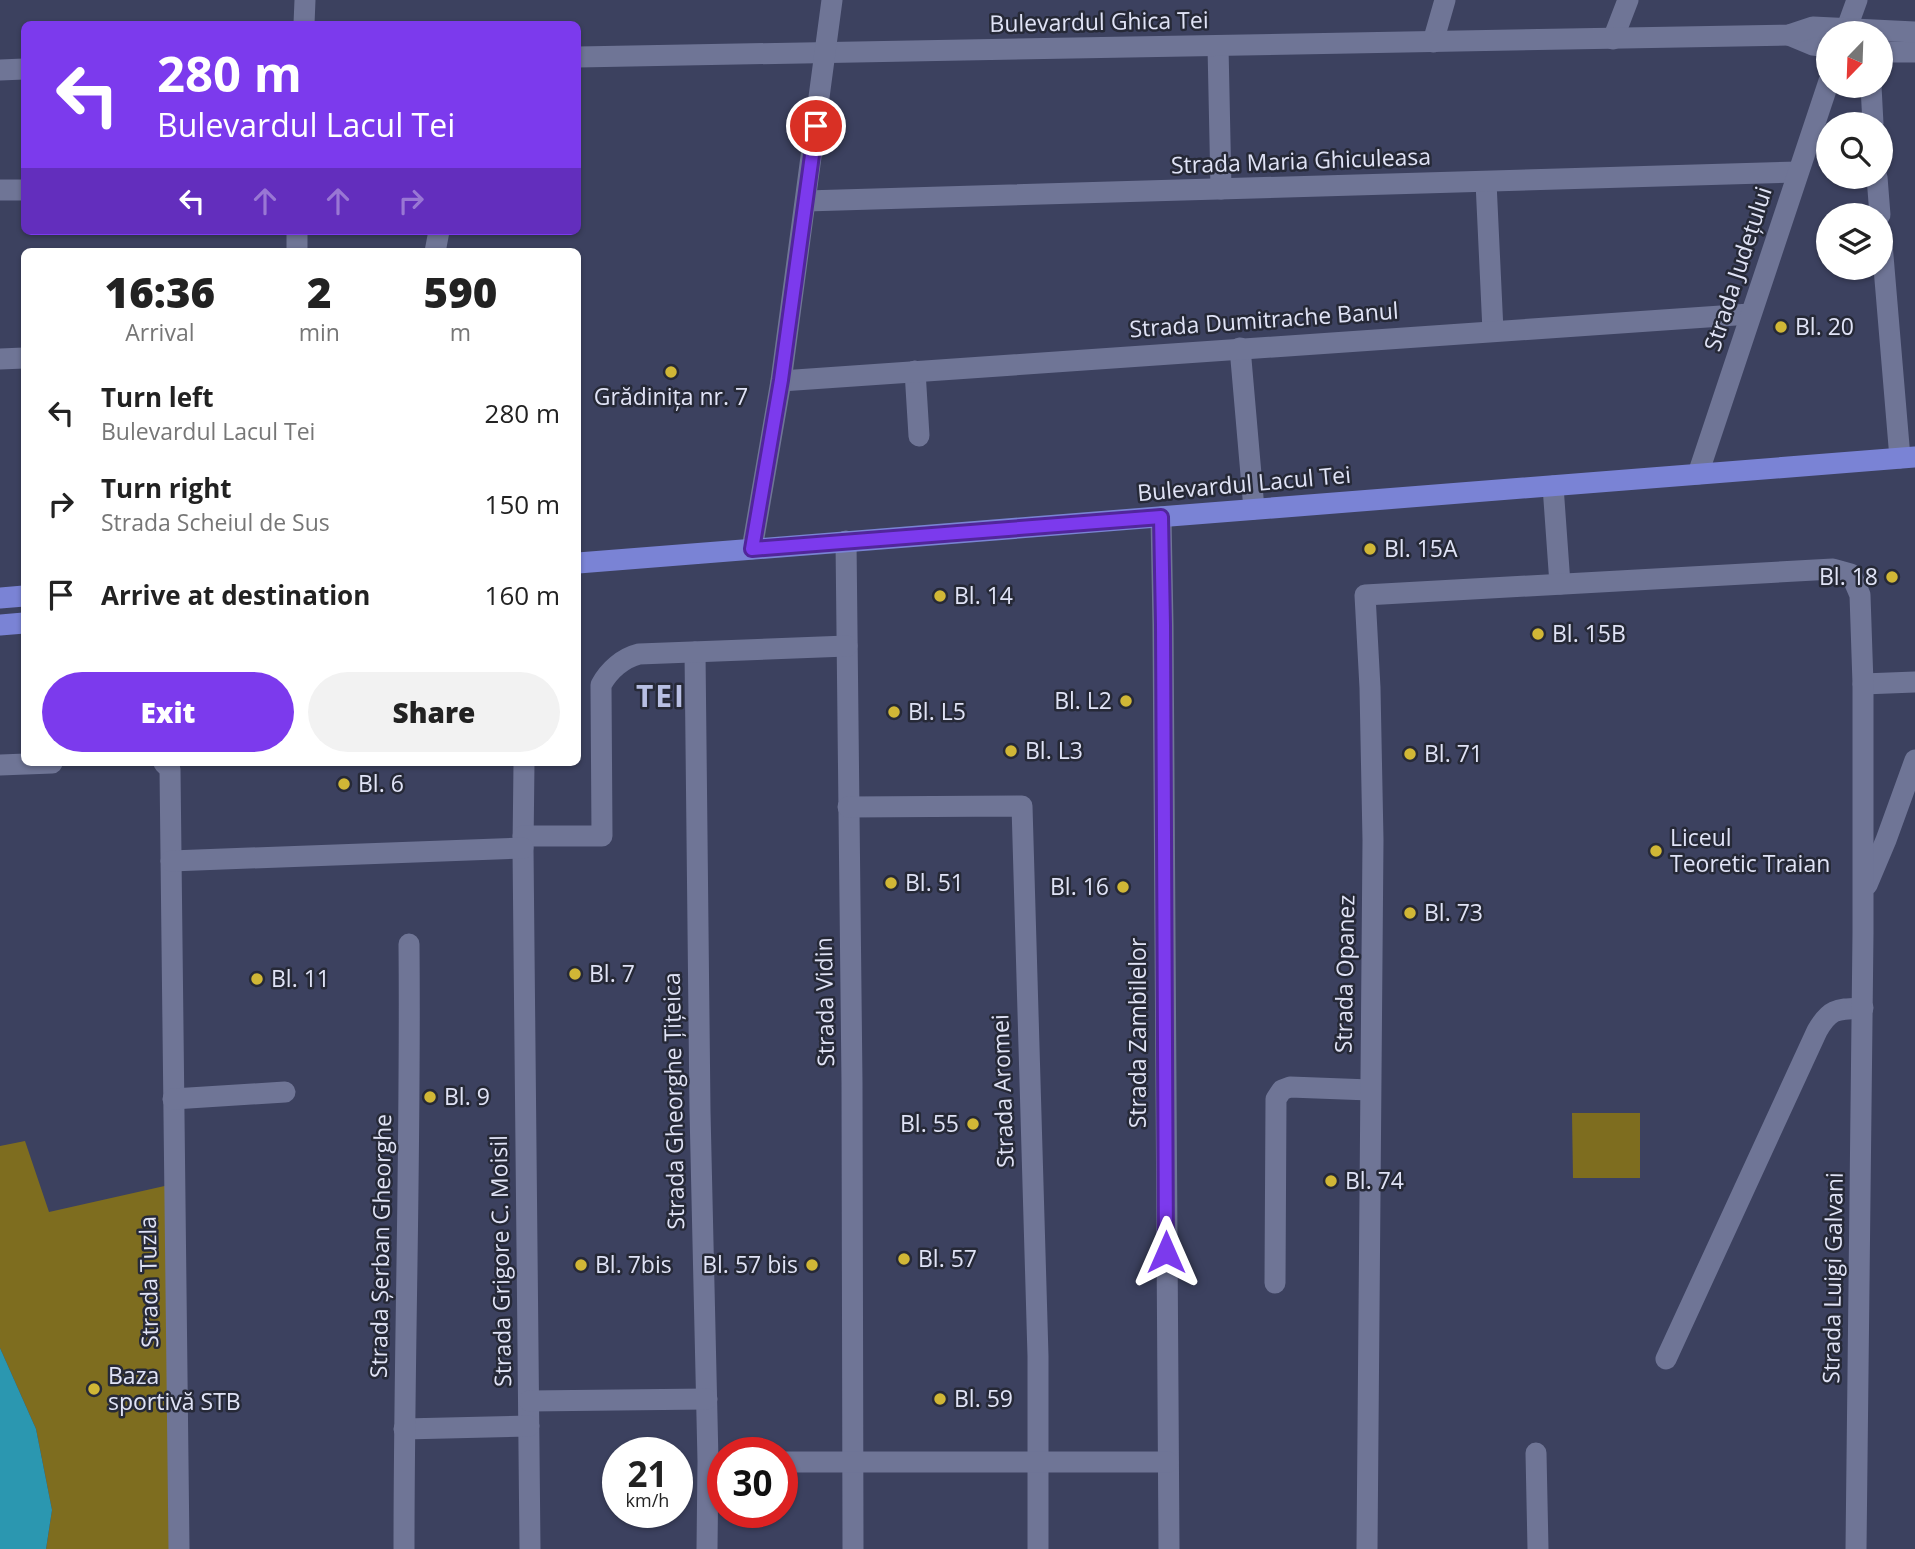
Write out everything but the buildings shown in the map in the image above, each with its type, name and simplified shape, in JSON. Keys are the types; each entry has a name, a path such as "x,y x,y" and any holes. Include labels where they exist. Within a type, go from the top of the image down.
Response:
{"main road":[{"name":"Bulevardul Lacul Tei","path":"581,564 1907,458"},
{"path":"0,598 21,596"},
{"path":"0,625 21,623"}],"street":[{"path":"304,21 305,0"},
{"path":"752,549 781,380 832,0"},
{"path":"1433,42 1445,0"},
{"path":"1613,38 1628,0"},
{"path":"1850,21 1857,0"},
{"name":"Bulevardul Ghica Tei","path":"581,57 1789,35 1816,27"},
{"name":"Bulevardul Ghica Tei","path":"1789,35 1816,45"},
{"name":"Bulevardul Ghica Tei","path":"1894,37 1914,39"},
{"path":"1894,47 1914,39"},
{"path":"1218,46 1221,189"},
{"path":"0,70 21,69"},
{"name":"Strada Județului","path":"1698,474 1823,98"},
{"name":"Strada Maria Ghiculeasa","path":"806,201 1798,172"},
{"path":"1486,182 1493,331"},
{"path":"0,190 21,190"},
{"path":"1887,280 1907,458"},
{"name":"Strada Dumitrache Banul","path":"781,380 1750,314"},
{"path":"1240,348 1254,509"},
{"path":"0,359 21,358"},
{"path":"915,371 919,436"},
{"path":"1553,486 1560,584"},
{"name":"Strada Zambilelor","path":"1161,517 1169,1549"},
{"name":"Strada Vidin","path":"846,541 853,1109 853,1549"},
{"name":"Strada Opanez","path":"1367,1549 1373,840 1366,595 1833,569 1851,574 1860,595 1863,684"},
{"path":"171,861 601,836 601,685 622,660 639,654 847,646"},
{"name":"Strada Gheorghe Țițeica","path":"695,652 706,1399 712,1437"},
{"path":"1863,684 1915,682"},
{"name":"Strada Luigi Galvani","path":"1856,1549 1863,1007 1863,684"},
{"name":"Strada Luigi Galvani","path":"1863,893 1886,841 1915,760"},
{"path":"0,765 21,764"},
{"name":"Strada Tuzla","path":"167,766 170,769 178,1549"},
{"name":"Strada Grigore C. Moisil","path":"524,766 530,1549"},
{"name":"Strada Aromei","path":"848,807 1022,806 1038,1356 1038,1549"},
{"name":"Strada Șerban Gheorghe","path":"404,1549 411,1082 409,944"},
{"path":"1666,1359 1817,1031 1825,1017 1836,1010 1863,1007"},
{"path":"1275,1283 1276,1099 1282,1090 1290,1087 1370,1090"},
{"path":"173,1099 285,1092"},
{"path":"529,1401 706,1399"},
{"path":"404,1429 528,1426"},
{"path":"1536,1453 1538,1549"},
{"path":"798,1461 1168,1462"},
{"name":"Strada Gheorghe Țițeica","path":"708,1549 710,1528"}],"shaded area":[{"path":"1572,1113 1640,1113 1640,1178 1573,1178"},
{"name":"Baza sportivă STB","path":"25,1141 49,1212 169,1185 171,1549 46,1549 52,1510 36,1429 0,1348 0,1146"}],"water":[{"path":"0,1348 36,1429 52,1510 46,1549 0,1549"}],"place":[{"name":"Bl. 20","path":"1781,327"},
{"name":"Grădinița nr. 7","path":"671,372"},
{"name":"Bl. 15A","path":"1370,549"},
{"name":"Bl. 18","path":"1892,577"},
{"name":"Bl. 14","path":"940,596"},
{"name":"Bl. 15B","path":"1538,634"},
{"name":"Bl. L2","path":"1126,701"},
{"name":"Bl. L5","path":"894,712"},
{"name":"Bl. L3","path":"1011,751"},
{"name":"Bl. 71","path":"1410,754"},
{"name":"Bl. 6","path":"344,784"},
{"name":"Liceul Teoretic Traian","path":"1656,851"},
{"name":"Bl. 51","path":"891,883"},
{"name":"Bl. 16","path":"1123,887"},
{"name":"Bl. 73","path":"1410,913"},
{"name":"Bl. 7","path":"575,974"},
{"name":"Bl. 11","path":"257,979"},
{"name":"Bl. 9","path":"430,1097"},
{"name":"Bl. 55","path":"973,1124"},
{"name":"Bl. 74","path":"1331,1181"},
{"name":"Bl. 57","path":"904,1259"},
{"name":"Bl. 7bis","path":"581,1265"},
{"name":"Bl. 57 bis","path":"812,1265"},
{"name":"Baza sportivă STB","path":"94,1389"},
{"name":"Bl. 59","path":"940,1399"}],"district":[{"name":"TEI","path":"661,697"}],"route":[{"path":"816,126 781,380 752,549 1161,517 1166,1252"}]}
